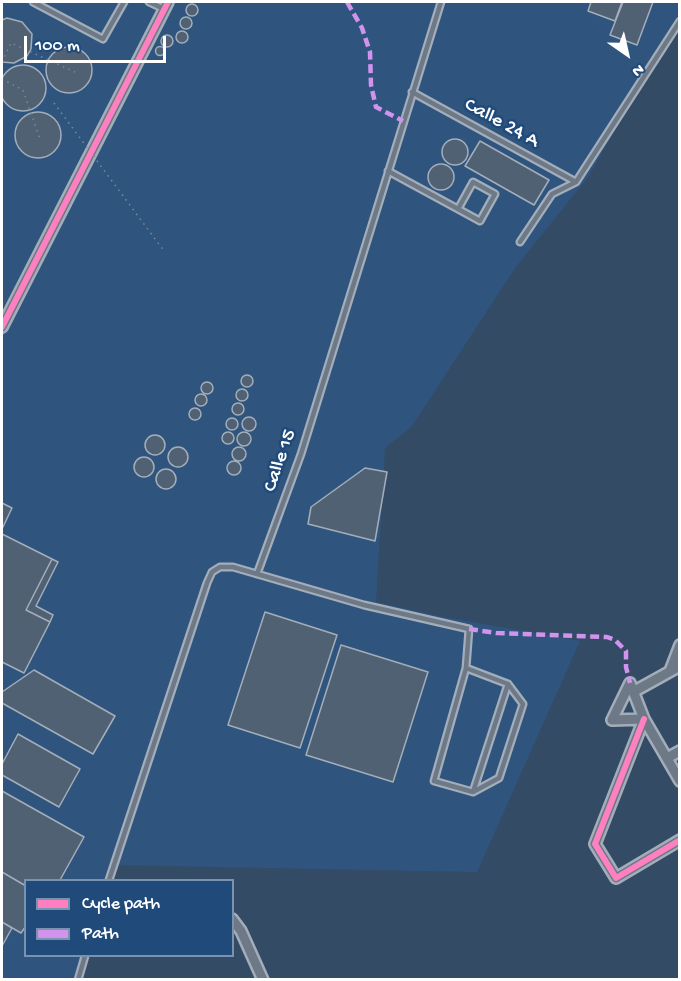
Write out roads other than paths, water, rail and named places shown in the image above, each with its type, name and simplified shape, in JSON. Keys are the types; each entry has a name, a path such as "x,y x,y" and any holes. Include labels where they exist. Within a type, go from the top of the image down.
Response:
{"street":[{"path":"2,327 166,5"},
{"path":"670,671 680,645"},
{"path":"633,692 680,666"},
{"path":"644,719 612,720 630,683 644,719 680,781"},
{"path":"644,719 595,844 615,878 680,840"},
{"path":"667,758 680,751"},
{"path":"234,921 241,931 263,980"}],"lane":[{"path":"33,2 103,39 124,2"},
{"path":"149,2 166,5"},
{"name":"Calle 15","path":"257,574 301,454 441,2"},
{"path":"520,242 552,194 576,182 680,21"},
{"name":"Calle 24 A","path":"412,92 576,182"},
{"path":"388,171 480,221 495,194 472,182 458,209"},
{"path":"109,879 207,583 212,572 220,567 232,567 364,605 469,629 466,668 434,781 473,792 499,778 523,704 508,684 466,668"},
{"path":"473,792 508,684"},
{"path":"78,980 86,957"}]}
